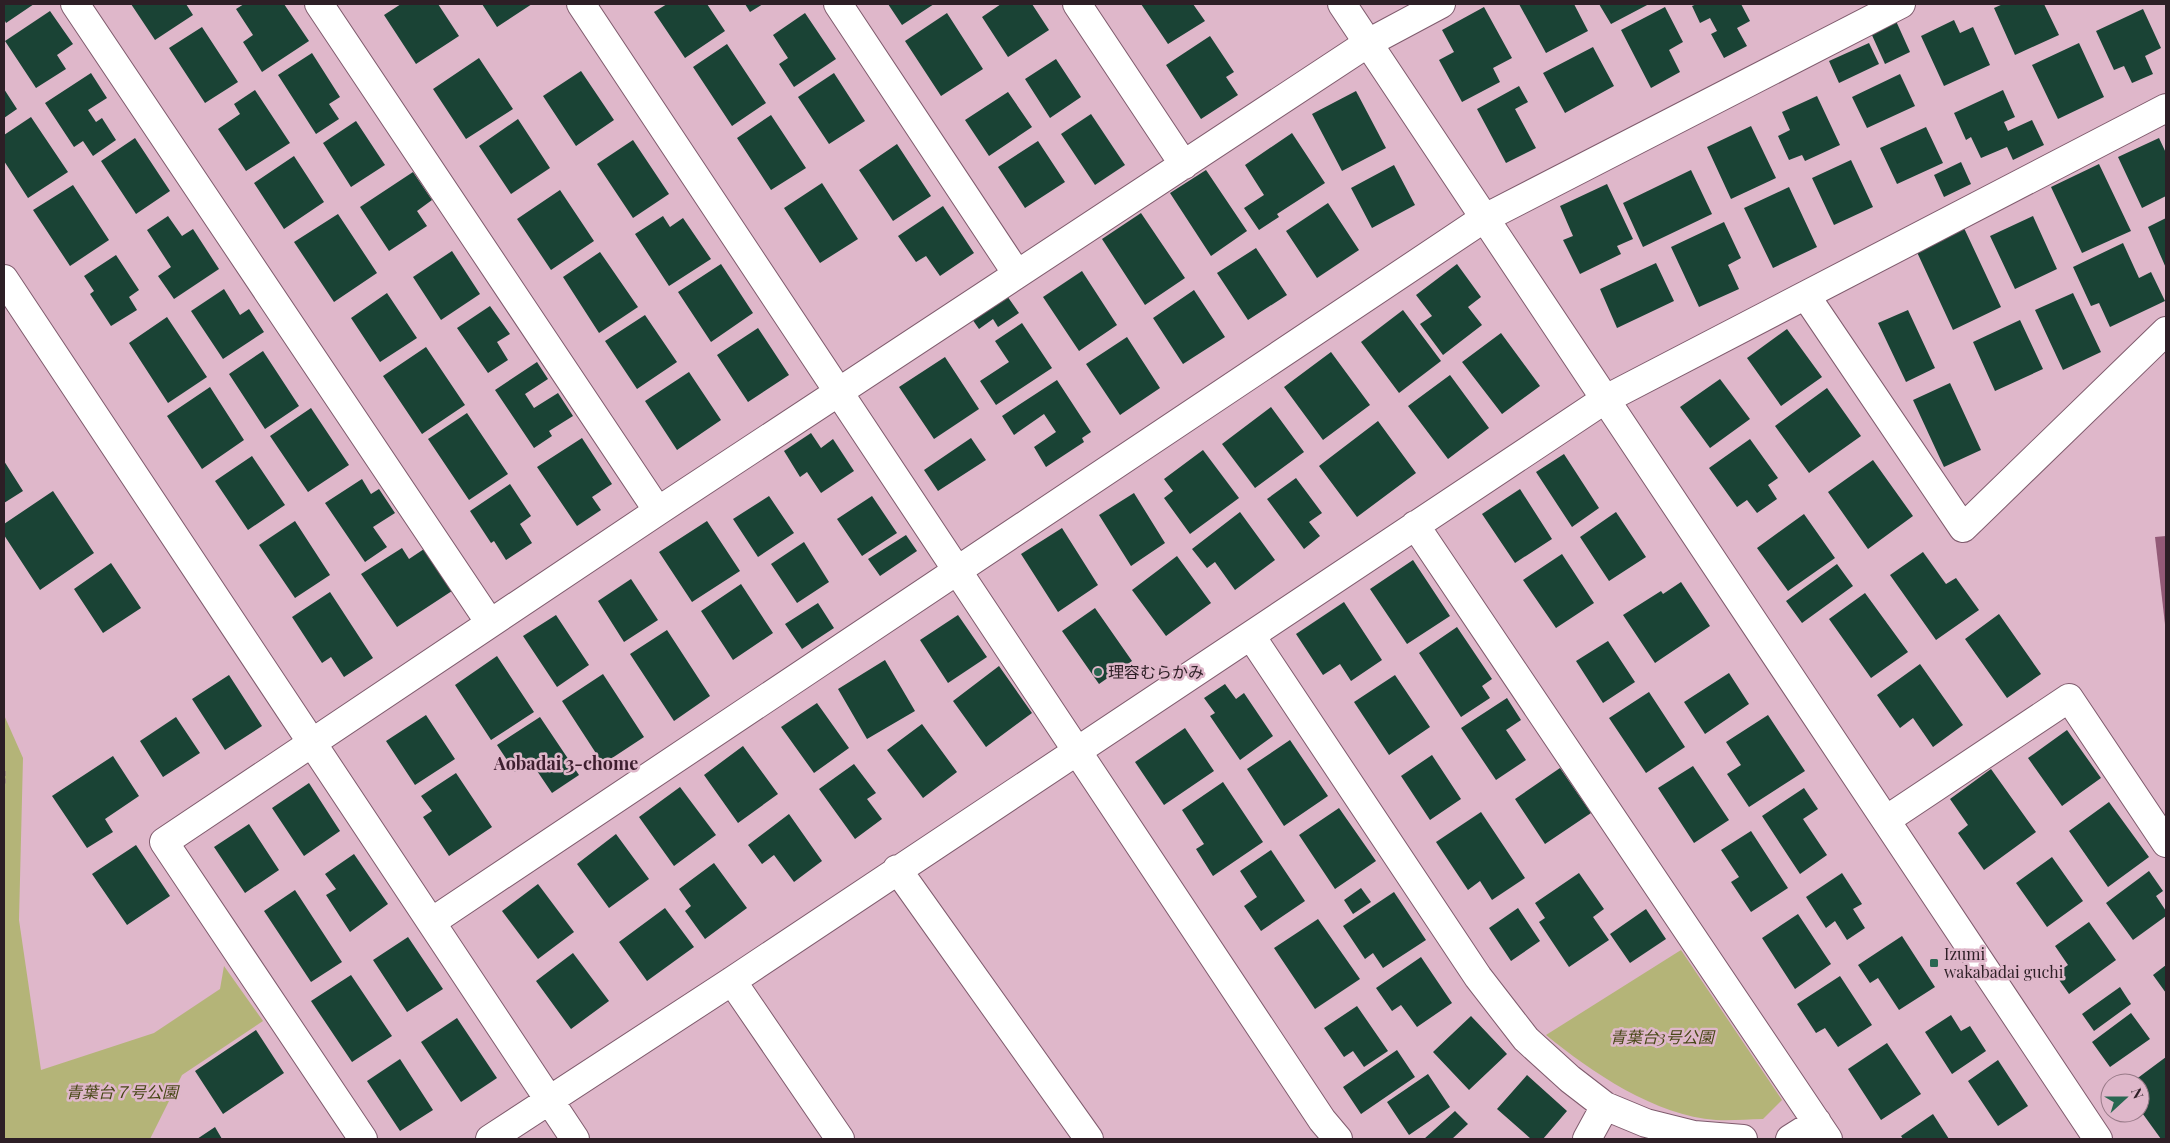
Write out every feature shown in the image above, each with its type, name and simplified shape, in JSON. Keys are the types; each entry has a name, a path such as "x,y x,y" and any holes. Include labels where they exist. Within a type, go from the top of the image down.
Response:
{"street":[{"path":"74,4 490,623"},
{"path":"319,4 658,511"},
{"path":"581,4 1322,1120 1338,1139"},
{"path":"838,4 1017,274"},
{"path":"1077,4 1184,165"},
{"path":"1342,4 1483,219 2098,1139"},
{"path":"363,1139 164,842 658,511 840,393 1368,43 1441,4"},
{"path":"432,921 1483,219 1901,4"},
{"path":"490,1139 732,981 897,869 1251,636 1604,400 2166,108"},
{"path":"4,278 575,1139"},
{"path":"1806,296 1963,528 2166,331"},
{"path":"1416,525 1822,1130 1790,1139"},
{"path":"1251,636 1478,977 1526,1039 1570,1079 1605,1106 1646,1123 1694,1135 1743,1139"},
{"path":"1886,820 2069,698 2166,842"},
{"path":"897,869 1089,1139"},
{"path":"732,981 840,1139"},
{"path":"1587,1139 1605,1106"}],"path":[{"path":"4,771 4,785"}],"green space":[{"name":"青葉台７号公園","path":"4,715 23,758 19,920 41,1070 154,1033 220,989 224,966 263,1021 182,1075 150,1139 4,1139"},
{"name":"青葉台3号公園","path":"1681,950 1782,1100 1763,1119 1716,1120 1693,1117 1670,1110 1625,1090 1583,1063 1546,1035"}],"shaded area":[{"path":"2166,536 2166,633 2155,537"}],"building":[{"path":"4,4 34,4 6,23 4,19"},
{"path":"131,4 186,4 193,15 155,40"},
{"path":"244,4 284,4 309,41 262,72 243,42 253,35 236,9"},
{"path":"401,4 438,4 459,36 416,64 384,15"},
{"path":"482,4 532,4 497,27"},
{"path":"667,4 707,4 725,31 685,58 654,12"},
{"path":"745,4 763,4 750,12"},
{"path":"888,4 934,4 902,25"},
{"path":"1001,4 1032,4 1049,30 1008,57 982,17"},
{"path":"1141,4 1193,4 1205,21 1168,44"},
{"path":"1519,4 1574,4 1588,31 1546,53"},
{"path":"1599,4 1649,4 1611,24"},
{"path":"1697,4 1741,4 1750,21 1737,28 1747,46 1724,58 1711,34 1717,31 1710,18 1700,23 1692,6"},
{"path":"2003,4 2044,4 2059,35 2015,55 1994,8"},
{"path":"1484,7 1512,58 1493,68 1500,82 1462,102 1439,60 1454,52 1442,30"},
{"path":"1665,7 1683,42 1669,50 1680,72 1651,88 1621,30"},
{"path":"2143,9 2161,48 2145,56 2153,74 2132,83 2124,66 2114,70 2096,31"},
{"path":"50,11 73,44 57,55 66,69 36,88 5,41"},
{"path":"805,13 836,59 794,87 779,64 788,58 773,35"},
{"path":"947,13 983,69 941,96 905,41"},
{"path":"1954,20 1960,33 1973,27 1990,65 1944,86 1921,36"},
{"path":"1896,21 1910,52 1885,64 1871,33"},
{"path":"202,27 238,82 205,103 169,48"},
{"path":"1210,36 1234,72 1226,77 1238,95 1201,119 1166,65"},
{"path":"1869,43 1879,64 1839,83 1829,61"},
{"path":"2079,43 2104,97 2058,119 2032,65"},
{"path":"727,44 766,103 732,126 693,67"},
{"path":"1593,47 1614,86 1565,113 1543,73"},
{"path":"312,53 340,97 329,104 339,119 316,134 278,75"},
{"path":"479,58 513,109 466,139 433,89"},
{"path":"1056,59 1081,97 1050,118 1025,79"},
{"path":"581,71 614,120 576,146 543,96"},
{"path":"91,73 107,98 88,110 96,122 102,118 116,140 93,156 83,141 74,147 45,103"},
{"path":"834,73 865,121 829,144 798,97"},
{"path":"1900,74 1915,106 1867,128 1852,97"},
{"path":"1519,86 1528,102 1515,109 1536,148 1506,163 1477,109"},
{"path":"4,89 17,109 4,118"},
{"path":"255,90 290,143 246,171 218,129 240,114 234,104"},
{"path":"2003,90 2015,117 2004,122 2008,131 2032,120 2044,145 2013,160 2007,147 1981,158 1971,137 1966,140 1954,113"},
{"path":"1356,91 1386,148 1342,171 1312,114"},
{"path":"1008,92 1032,127 989,156 965,120"},
{"path":"1817,96 1840,145 1805,161 1802,155 1789,160 1778,136 1790,130 1782,112"},
{"path":"1091,114 1125,165 1095,185 1061,134"},
{"path":"771,115 806,168 771,190 737,138"},
{"path":"31,117 68,172 28,198 4,161 4,135"},
{"path":"518,119 550,168 511,194 479,146"},
{"path":"356,121 385,165 351,187 323,143"},
{"path":"1751,126 1776,178 1731,199 1707,147"},
{"path":"1926,127 1943,163 1897,184 1880,148"},
{"path":"1292,133 1325,183 1277,214 1279,217 1259,230 1244,208 1264,195 1245,165"},
{"path":"135,138 170,191 136,214 101,161"},
{"path":"2159,138 2166,153 2166,196 2142,208 2118,157"},
{"path":"633,140 669,194 633,218 597,164"},
{"path":"1038,141 1065,182 1025,208 998,167"},
{"path":"897,144 931,196 893,221 859,170"},
{"path":"294,156 324,202 284,229 254,183"},
{"path":"1851,160 1873,207 1834,225 1812,178"},
{"path":"1961,162 1971,184 1944,197 1934,175"},
{"path":"2099,164 2131,231 2082,253 2051,187"},
{"path":"1394,165 1415,205 1372,228 1351,188"},
{"path":"1206,170 1247,231 1211,256 1170,193"},
{"path":"1691,170 1712,214 1643,247 1623,203"},
{"path":"413,172 432,200 417,211 427,226 389,251 360,207"},
{"path":"822,183 858,239 820,263 784,208"},
{"path":"1607,184 1633,239 1617,246 1621,254 1580,274 1563,240 1573,236 1560,206"},
{"path":"73,185 109,240 70,266 33,210"},
{"path":"1789,187 1817,247 1773,268 1744,208"},
{"path":"560,190 594,241 551,270 517,219"},
{"path":"1328,203 1359,250 1317,278 1286,231"},
{"path":"943,206 974,253 940,276 926,256 916,262 898,236"},
{"path":"1141,213 1185,278 1145,305 1102,239"},
{"path":"338,214 377,273 334,302 294,242"},
{"path":"168,216 182,236 193,229 219,269 174,299 158,276 171,267 147,230"},
{"path":"663,216 670,227 683,218 711,259 669,286 635,234"},
{"path":"2033,216 2057,269 2015,289 1990,236"},
{"path":"2166,218 2166,268 2148,227"},
{"path":"1724,222 1741,258 1728,265 1739,289 1699,307 1671,247"},
{"path":"1964,228 2001,307 1953,330 1916,250"},
{"path":"2123,243 2139,278 2151,272 2165,301 2110,327 2099,303 2091,306 2073,267"},
{"path":"1256,248 1287,295 1248,320 1217,273"},
{"path":"452,251 480,294 441,320 413,277"},
{"path":"600,252 638,307 599,333 563,277"},
{"path":"116,255 139,290 129,297 137,310 111,326 90,294 94,291 84,276"},
{"path":"1656,263 1674,301 1617,328 1600,289"},
{"path":"721,264 753,313 711,342 678,292"},
{"path":"1457,264 1481,297 1468,307 1482,325 1443,355 1420,324 1432,316 1416,295"},
{"path":"1082,271 1117,325 1079,351 1043,297"},
{"path":"224,289 240,315 249,309 264,332 223,359 191,311"},
{"path":"1194,290 1225,337 1183,364 1153,318"},
{"path":"387,293 417,338 380,362 351,318"},
{"path":"1005,293 1019,313 998,327 993,319 979,329 970,316"},
{"path":"2073,293 2101,352 2063,370 2035,310"},
{"path":"490,306 510,334 497,342 508,360 488,373 457,328"},
{"path":"1403,310 1441,361 1399,393 1361,342"},
{"path":"1908,310 1935,368 1906,382 1878,323"},
{"path":"645,315 677,362 637,389 605,341"},
{"path":"167,317 207,377 168,403 129,343"},
{"path":"2020,320 2043,369 1995,391 1973,342"},
{"path":"1022,323 1052,368 996,405 980,381 1009,362 995,341"},
{"path":"758,328 789,375 748,402 717,355"},
{"path":"1787,329 1822,377 1781,406 1747,358"},
{"path":"1501,333 1540,386 1502,414 1462,362"},
{"path":"1127,337 1160,388 1120,415 1086,364"},
{"path":"426,347 465,405 422,434 383,376"},
{"path":"263,351 299,406 265,429 229,374"},
{"path":"1331,352 1370,405 1323,440 1284,387"},
{"path":"945,357 979,409 934,439 899,387"},
{"path":"537,362 548,379 525,394 534,408 558,393 573,416 549,431 552,436 534,448 495,390"},
{"path":"689,372 721,420 677,450 645,401"},
{"path":"1450,375 1489,428 1448,459 1408,406"},
{"path":"1720,379 1750,419 1710,448 1680,407"},
{"path":"1057,380 1091,432 1082,438 1084,442 1046,467 1034,447 1056,432 1044,414 1014,435 1002,416"},
{"path":"1950,383 1981,450 1944,467 1913,400"},
{"path":"210,387 244,440 202,469 167,416"},
{"path":"1827,388 1861,436 1809,473 1775,426"},
{"path":"1271,407 1304,452 1255,488 1222,444"},
{"path":"311,408 349,465 308,492 270,436"},
{"path":"467,413 508,474 469,500 428,439"},
{"path":"1378,421 1416,473 1357,517 1319,466"},
{"path":"811,433 821,448 833,439 854,471 821,493 807,472 800,477 784,451"},
{"path":"582,438 612,484 592,497 601,510 577,526 537,467"},
{"path":"971,438 986,460 938,491 924,470"},
{"path":"1750,439 1778,478 1768,485 1777,499 1757,513 1747,500 1737,507 1709,468"},
{"path":"1203,450 1239,498 1190,534 1164,498 1173,491 1164,479"},
{"path":"1564,454 1599,508 1572,527 1536,472"},
{"path":"252,456 285,505 248,530 215,481"},
{"path":"1873,460 1913,516 1868,549 1828,492"},
{"path":"4,461 23,491 4,503"},
{"path":"1296,478 1322,513 1309,522 1320,536 1304,549 1267,499"},
{"path":"362,479 371,494 379,489 395,513 373,527 387,547 365,562 325,503"},
{"path":"510,484 531,516 520,524 532,543 506,560 494,541 491,543 470,511"},
{"path":"1520,489 1552,539 1515,563 1482,514"},
{"path":"53,491 94,553 40,590 4,535 4,524"},
{"path":"1134,493 1165,543 1131,566 1099,515"},
{"path":"769,496 794,533 758,557 733,519"},
{"path":"872,496 897,533 862,556 837,519"},
{"path":"1240,512 1275,560 1235,590 1215,562 1207,568 1192,549"},
{"path":"1616,512 1646,557 1609,581 1580,537"},
{"path":"1804,514 1835,558 1788,591 1757,548"},
{"path":"295,521 330,575 295,598 259,545"},
{"path":"707,521 740,571 692,602 659,552"},
{"path":"1062,528 1098,585 1058,612 1021,554"},
{"path":"906,535 917,551 880,576 868,559"},
{"path":"804,542 829,582 797,603 771,564"},
{"path":"427,547 455,589 397,627 361,574 402,548 409,559"},
{"path":"1923,552 1946,584 1956,578 1979,610 1936,640 1890,575"},
{"path":"1562,554 1594,603 1556,628 1523,580"},
{"path":"1177,556 1211,603 1166,636 1132,590"},
{"path":"1413,560 1450,616 1407,644 1370,589"},
{"path":"111,563 141,608 103,633 74,589"},
{"path":"1837,564 1853,586 1802,623 1786,601"},
{"path":"631,579 658,620 624,642 598,601"},
{"path":"1681,582 1710,626 1655,663 1623,615 1661,591 1663,594"},
{"path":"741,584 773,633 733,660 701,611"},
{"path":"330,592 373,658 344,677 331,657 322,663 292,617"},
{"path":"1865,593 1908,652 1871,678 1829,619"},
{"path":"1344,602 1382,660 1351,681 1340,664 1323,675 1296,634"},
{"path":"818,603 834,628 802,649 785,624"},
{"path":"1095,608 1132,661 1099,684 1062,631"},
{"path":"1999,614 2041,674 2007,698 1965,639"},
{"path":"556,615 589,665 557,687 523,636"},
{"path":"958,615 987,657 948,683 920,640"},
{"path":"1457,627 1492,679 1482,686 1490,698 1461,717 1419,653"},
{"path":"667,630 710,696 674,721 630,654"},
{"path":"1608,641 1635,682 1603,703 1576,661"},
{"path":"497,656 534,712 491,740 455,685"},
{"path":"885,660 915,711 867,739 838,689"},
{"path":"1920,664 1963,725 1933,747 1913,718 1900,728 1877,695"},
{"path":"999,666 1032,713 986,747 953,701"},
{"path":"1729,673 1749,704 1705,734 1684,702"},
{"path":"603,674 644,737 603,764 562,701"},
{"path":"229,675 262,726 225,750 192,699"},
{"path":"1395,675 1430,727 1389,755 1354,702"},
{"path":"1225,684 1236,699 1244,693 1273,736 1240,760 1210,716 1215,713 1204,698"},
{"path":"1649,692 1685,747 1646,773 1609,718"},
{"path":"1507,698 1521,720 1506,730 1526,760 1496,780 1461,728"},
{"path":"817,703 849,748 814,773 781,727"},
{"path":"426,715 455,759 415,785 386,741"},
{"path":"1768,715 1805,771 1749,807 1727,774 1741,765 1726,742"},
{"path":"176,717 200,753 163,777 140,741"},
{"path":"540,717 579,775 552,793 531,762 515,772 497,745"},
{"path":"922,724 957,772 923,798 887,750"},
{"path":"1185,728 1214,771 1164,805 1135,762"},
{"path":"2067,730 2101,778 2062,806 2028,758"},
{"path":"1290,740 1328,796 1284,826 1247,769"},
{"path":"743,746 778,794 738,823 704,775"},
{"path":"1432,755 1461,799 1430,820 1401,776"},
{"path":"113,756 139,796 105,819 113,832 87,848 52,796"},
{"path":"854,764 876,793 867,799 882,819 855,839 819,789"},
{"path":"1693,766 1729,820 1694,843 1658,788"},
{"path":"1560,768 1591,813 1545,844 1515,799"},
{"path":"1991,769 2036,832 1984,870 1958,833 1968,825 1950,799"},
{"path":"456,773 492,827 449,856 423,817 432,811 421,796"},
{"path":"1223,782 1263,842 1213,876 1196,849 1204,844 1182,810"},
{"path":"309,783 340,831 304,856 272,808"},
{"path":"680,787 716,835 674,866 639,817"},
{"path":"1804,788 1818,809 1803,819 1827,855 1800,874 1762,816"},
{"path":"2109,802 2149,857 2108,887 2069,831"},
{"path":"1339,808 1376,861 1335,889 1299,835"},
{"path":"1481,812 1525,878 1492,900 1480,881 1468,890 1436,842"},
{"path":"789,814 822,861 794,882 774,855 762,864 748,845"},
{"path":"249,824 279,870 245,893 214,847"},
{"path":"1751,831 1788,888 1751,912 1731,882 1739,877 1721,850"},
{"path":"616,834 649,879 609,908 577,864"},
{"path":"136,845 170,896 127,925 92,874"},
{"path":"1271,850 1305,901 1261,931 1244,906 1257,897 1240,871"},
{"path":"354,854 388,904 350,932 326,895 336,889 325,874"},
{"path":"2052,857 2083,901 2047,927 2016,883"},
{"path":"714,863 747,908 705,939 685,911 691,906 679,889"},
{"path":"2149,871 2163,891 2156,896 2166,911 2166,916 2133,940 2106,903"},
{"path":"1579,873 1604,909 1593,917 1609,940 1569,967 1539,922 1545,918 1535,903"},
{"path":"1842,873 1862,904 1853,909 1865,928 1847,940 1835,921 1826,928 1806,897"},
{"path":"538,884 574,932 538,959 502,911"},
{"path":"1361,888 1371,902 1353,914 1344,900"},
{"path":"295,890 342,962 311,982 264,911"},
{"path":"1394,892 1426,940 1383,968 1373,953 1365,959 1343,926"},
{"path":"665,908 694,947 647,981 619,942"},
{"path":"1518,908 1540,941 1511,961 1489,928"},
{"path":"1646,909 1666,939 1630,963 1610,934"},
{"path":"1798,914 1831,964 1795,989 1762,938"},
{"path":"1318,919 1360,979 1315,1009 1274,948"},
{"path":"2089,922 2116,960 2069,994 2055,974 2068,965 2055,946"},
{"path":"1902,936 1935,987 1899,1010 1878,978 1870,983 1858,965"},
{"path":"408,937 443,989 407,1012 373,960"},
{"path":"573,953 609,1001 571,1029 536,981"},
{"path":"1421,957 1452,1003 1417,1027 1401,1005 1392,1011 1376,988"},
{"path":"2166,965 2166,993 2153,975"},
{"path":"351,975 392,1036 352,1062 311,1001"},
{"path":"1840,976 1872,1025 1838,1047 1825,1028 1816,1033 1797,1004"},
{"path":"2120,987 2131,1004 2094,1031 2082,1014"},
{"path":"1357,1006 1388,1051 1364,1067 1353,1051 1344,1057 1324,1028"},
{"path":"2131,1013 2150,1039 2110,1067 2092,1042"},
{"path":"1951,1015 1961,1031 1970,1026 1986,1051 1952,1074 1925,1032"},
{"path":"1471,1016 1507,1054 1469,1090 1433,1052"},
{"path":"457,1018 497,1078 461,1102 421,1042"},
{"path":"256,1030 284,1073 223,1114 195,1071"},
{"path":"1887,1043 1921,1094 1881,1120 1848,1069"},
{"path":"1397,1050 1415,1077 1361,1114 1343,1087"},
{"path":"2166,1057 2166,1139 2161,1139 2149,1123 2150,1073 2144,1073"},
{"path":"400,1059 433,1110 400,1131 367,1081"},
{"path":"1998,1060 2028,1106 1998,1126 1968,1081"},
{"path":"1428,1074 1450,1107 1409,1135 1387,1102"},
{"path":"1527,1075 1567,1111 1543,1139 1531,1139 1497,1109"},
{"path":"1455,1111 1468,1124 1452,1139 1424,1139"},
{"path":"1933,1114 1949,1139 1903,1139 1901,1136"},
{"path":"215,1127 222,1139 197,1139"}],"place":[{"name":"理容むらかみ","path":"1098,672"},
{"name":"Izumi wakabadai guchi","path":"1934,963"}],"district":[{"name":"Aobadai 3-chome","path":"566,764"}]}
